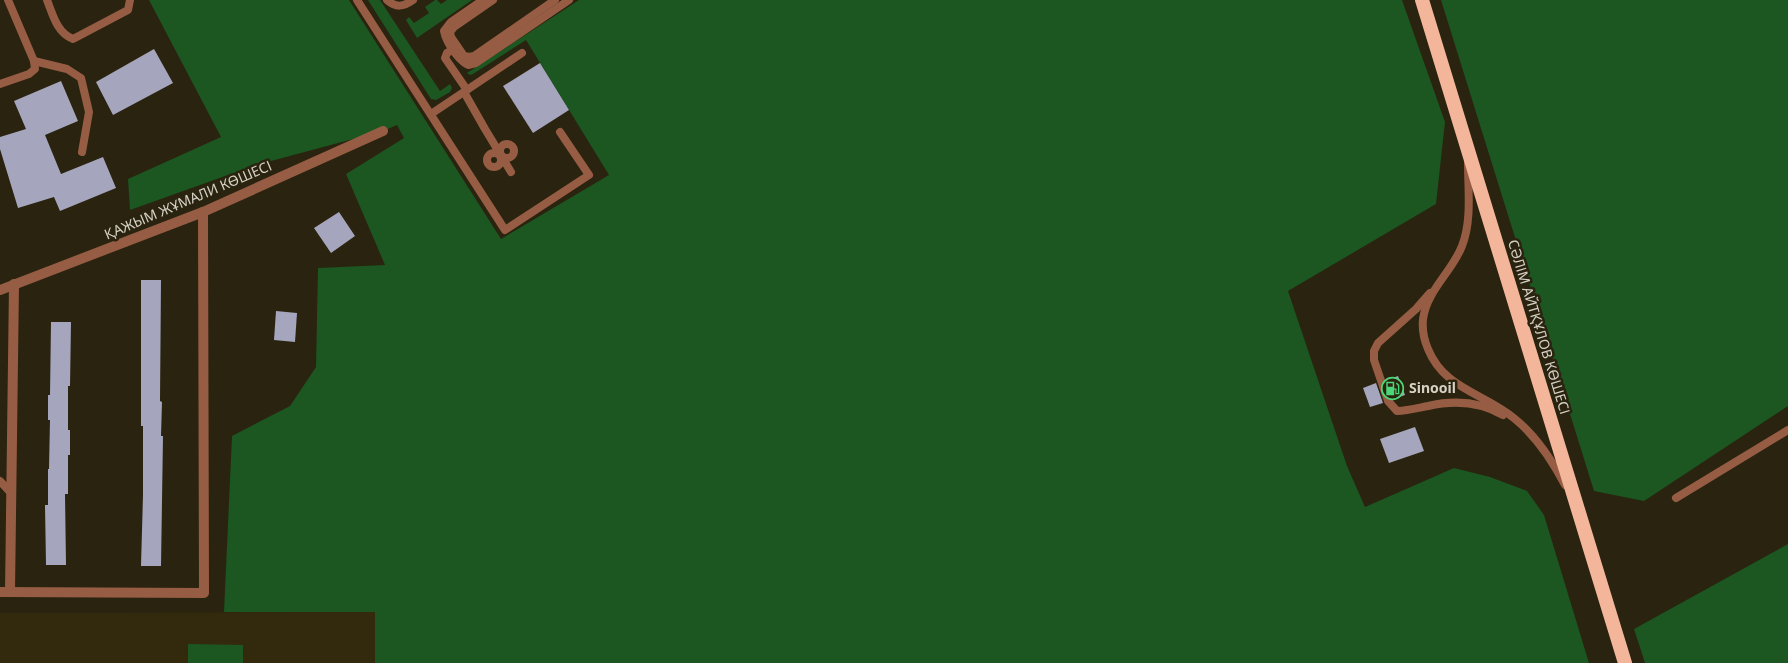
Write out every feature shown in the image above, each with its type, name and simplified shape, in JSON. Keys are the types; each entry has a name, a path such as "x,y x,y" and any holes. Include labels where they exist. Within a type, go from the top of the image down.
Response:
{"highway":[{"name":"СӘЛІМ АЙТҚҰЛОВ КӨШЕСІ","path":"1422,0 1625,663"}],"street":[{"name":"ҚАЖЫМ ЖҰМАЛИ КӨШЕСІ","path":"0,290 203,212 383,131"},
{"path":"14,284 11,493 5,592 204,593 203,212"}],"lane":[{"path":"0,84 30,74 35,69 34,61 8,0"},
{"path":"47,0 58,27 65,36 73,39 128,10 130,0"},
{"path":"357,0 505,230 589,175 560,132"},
{"path":"386,0 391,4 401,7 413,0"},
{"path":"483,0 451,22 446,27 444,34 465,64 472,65 569,0"},
{"path":"493,0 452,29 450,34 455,48 464,56 470,58 474,56 555,0"},
{"path":"455,48 447,53 445,58 466,91 511,172"},
{"path":"431,114 522,53"},
{"path":"34,61 67,69 81,78 89,112 82,152"},
{"path":"1468,148 1468,225 1462,246 1435,288 1416,309 1378,343 1374,351 1374,360 1388,401 1397,411 1451,402 1466,402 1495,410 1536,439"},
{"path":"1435,288 1423,319 1424,338 1433,362 1450,380 1495,404 1515,419 1536,439 1555,466 1578,510"},
{"path":"1676,498 1788,430"},
{"path":"0,481 11,493"}],"shaded area":[{"path":"375,612 375,663 0,663 0,613"}],"green space":[{"path":"149,0 349,0 501,239 609,175 526,40 473,74 467,73 579,0 1402,0 1445,122 1436,204 1288,291 1347,466 1365,507 1454,468 1490,477 1527,491 1544,515 1589,663 375,663 375,612 224,612 232,436 290,406 316,367 318,268 385,265 346,174 404,138 397,125 383,131 256,165 130,210 128,179 221,137"},
{"path":"368,0 380,0 440,91 450,84 452,88 450,92 436,100 431,99"},
{"path":"435,0 441,4 447,0 472,0 417,38 406,20 409,17 414,23 429,13 425,7"},
{"path":"1441,0 1788,0 1788,406 1644,501 1594,491"},
{"path":"1788,544 1788,663 1645,663 1634,629"},
{"path":"188,644 243,645 243,663 188,663"}],"building":[{"path":"154,49 173,83 113,115 96,82"},
{"path":"540,63 569,110 533,133 503,86"},
{"path":"61,81 78,121 45,135 61,174 103,157 116,188 60,211 54,197 18,208 0,149 0,137 26,129 14,101"},
{"path":"339,212 355,236 331,253 314,228"},
{"path":"141,280 161,280 160,401 162,402 161,436 163,436 161,566 141,566 143,426 141,426"},
{"path":"276,311 297,313 295,342 274,340"},
{"path":"51,322 71,322 70,386 68,386 70,455 68,455 68,494 65,494 66,565 46,565 45,505 48,505 50,420 48,420 48,395 50,395"},
{"path":"1398,376 1405,395 1394,399 1387,380"},
{"path":"1376,383 1383,403 1370,407 1363,388"},
{"path":"1415,427 1424,451 1389,463 1380,439"}],"place":[{"name":"Sinooil","path":"1393,388"}]}
